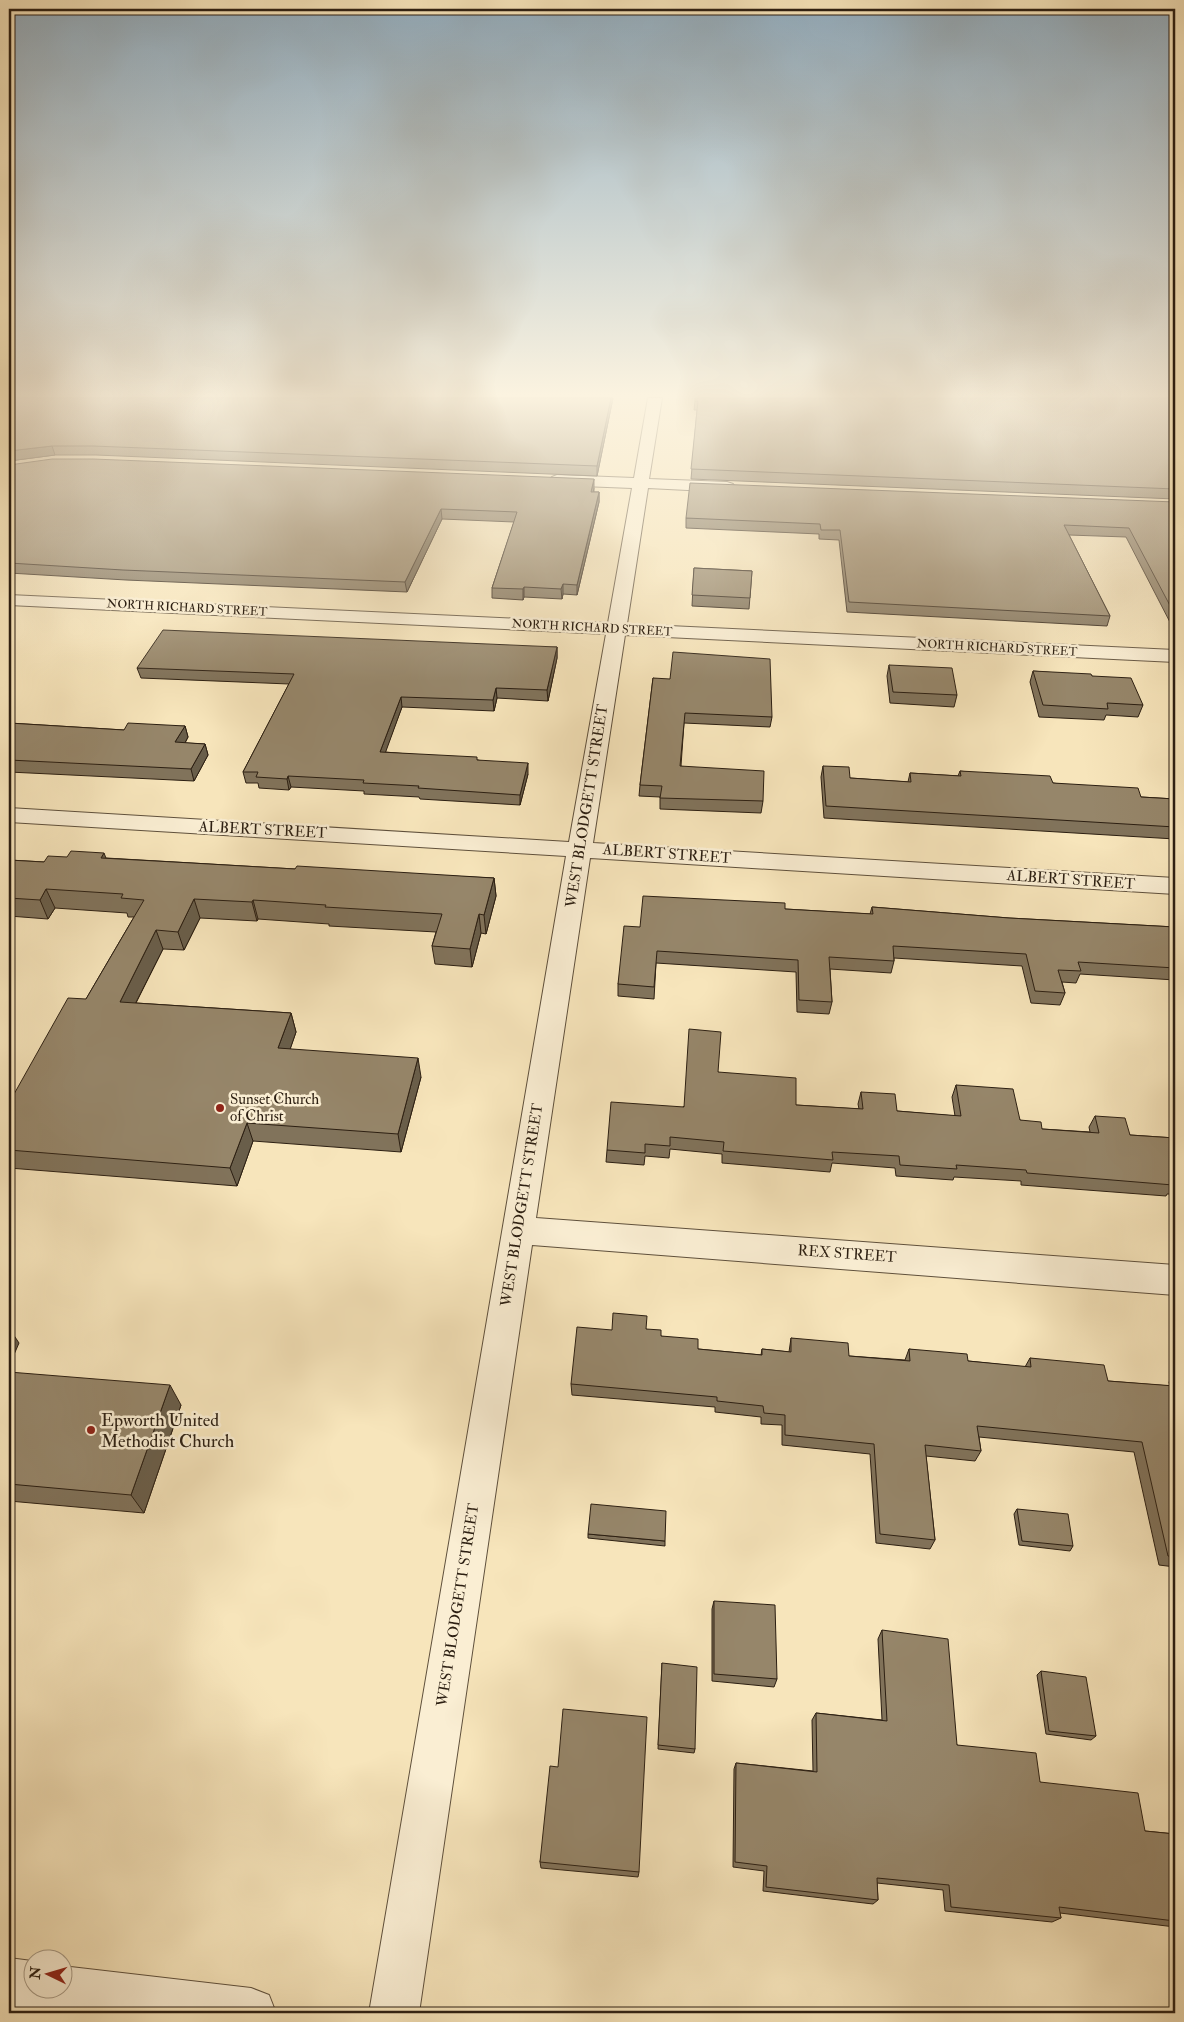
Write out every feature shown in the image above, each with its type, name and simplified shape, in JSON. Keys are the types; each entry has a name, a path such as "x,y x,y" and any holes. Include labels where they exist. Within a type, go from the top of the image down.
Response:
{"street":[{"name":"WEST BLODGETT STREET","path":"394,2013 468,1538 580,849 641,492"},
{"name":"NORTH RICHARD STREET","path":"9,600 1175,656"},
{"name":"ALBERT STREET","path":"9,815 1175,886"},
{"name":"REX STREET","path":"519,1230 1175,1280"},
{"path":"9,1983 22,1985"},
{"path":"72,1991 251,2013"}],"building":[{"path":"9,492 599,492 577,585 563,584 561,589 492,588 517,512 441,509 405,582 123,570 9,563"},
{"path":"689,492 929,492 1175,502 1175,615 1129,528 1064,525 1110,616 849,602 840,530 821,530 820,524 686,518"},
{"path":"694,568 752,571 750,598 692,595"},
{"path":"163,630 557,647 547,690 496,688 493,700 401,697 380,752 477,757 477,760 528,763 520,795 363,783 364,780 288,776 287,779 256,777 258,772 243,772 294,674 137,668"},
{"path":"673,652 770,659 772,717 685,713 680,766 764,771 763,801 660,798 662,786 640,785 653,678 670,679"},
{"path":"889,665 952,668 957,695 893,692"},
{"path":"1033,671 1131,678 1143,705 1107,703 1108,709 1043,705"},
{"path":"9,723 124,730 128,723 185,726 175,742 205,744 191,769 9,760"},
{"path":"823,766 849,767 850,778 911,782 910,773 961,776 960,771 1050,776 1053,783 1138,788 1141,797 1175,799 1175,827 826,806"},
{"path":"71,851 104,853 101,858 295,869 297,866 494,878 484,915 479,914 470,949 432,946 442,914 325,907 326,905 253,900 252,902 194,899 178,932 156,930 120,1002 291,1013 278,1048 418,1058 398,1134 247,1123 230,1168 9,1150 9,1103 68,998 86,999 144,900 121,898 123,894 46,889 40,900 9,898 9,860 44,862 48,856 67,857"},
{"path":"643,896 785,903 785,909 873,914 872,907 1009,918 1175,927 1175,968 1078,962 1081,971 1058,970 1065,993 1035,991 1026,954 893,946 894,961 829,957 832,1002 799,1000 798,960 657,951 654,987 618,984 624,926 640,927"},
{"path":"689,1029 721,1032 718,1072 796,1078 796,1105 863,1109 861,1092 895,1094 897,1111 961,1116 956,1085 1013,1089 1020,1120 1041,1122 1042,1129 1099,1133 1095,1116 1125,1118 1130,1135 1175,1138 1175,1182 1172,1182 1173,1185 956,1165 957,1169 900,1165 899,1156 832,1152 833,1160 723,1151 724,1142 670,1137 670,1146 645,1144 645,1153 607,1150 611,1102 684,1107"},
{"path":"613,1313 647,1316 646,1329 661,1330 661,1336 698,1339 698,1349 762,1355 762,1349 791,1352 791,1338 848,1343 849,1356 910,1361 909,1349 967,1354 968,1361 1031,1367 1030,1358 1104,1365 1108,1381 1175,1386 1175,1557 1168,1556 1142,1442 977,1426 981,1451 925,1445 935,1540 880,1534 874,1444 785,1435 785,1415 764,1413 763,1406 717,1401 717,1397 571,1384 577,1327 612,1330"},
{"name":"Epworth United Methodist Church","path":"9,1372 170,1385 131,1495 9,1484"},
{"path":"591,1504 666,1511 665,1541 588,1534"},
{"path":"1017,1509 1068,1514 1073,1546 1022,1541"},
{"path":"714,1601 775,1605 777,1679 714,1674"},
{"path":"882,1630 948,1639 957,1745 1036,1753 1040,1782 1138,1793 1145,1831 1175,1834 1175,1921 1059,1907 1061,1918 951,1907 949,1885 877,1878 878,1900 766,1887 767,1866 735,1862 736,1763 817,1772 816,1713 887,1721"},
{"path":"662,1663 697,1667 695,1749 658,1745"},
{"path":"1041,1671 1086,1677 1096,1736 1049,1731"},
{"path":"563,1709 647,1717 639,1872 540,1862 550,1766 558,1767"}],"place":[{"name":"Sunset Church of Christ","path":"220,1108"},
{"name":"Epworth United Methodist Church","path":"91,1430"}]}
